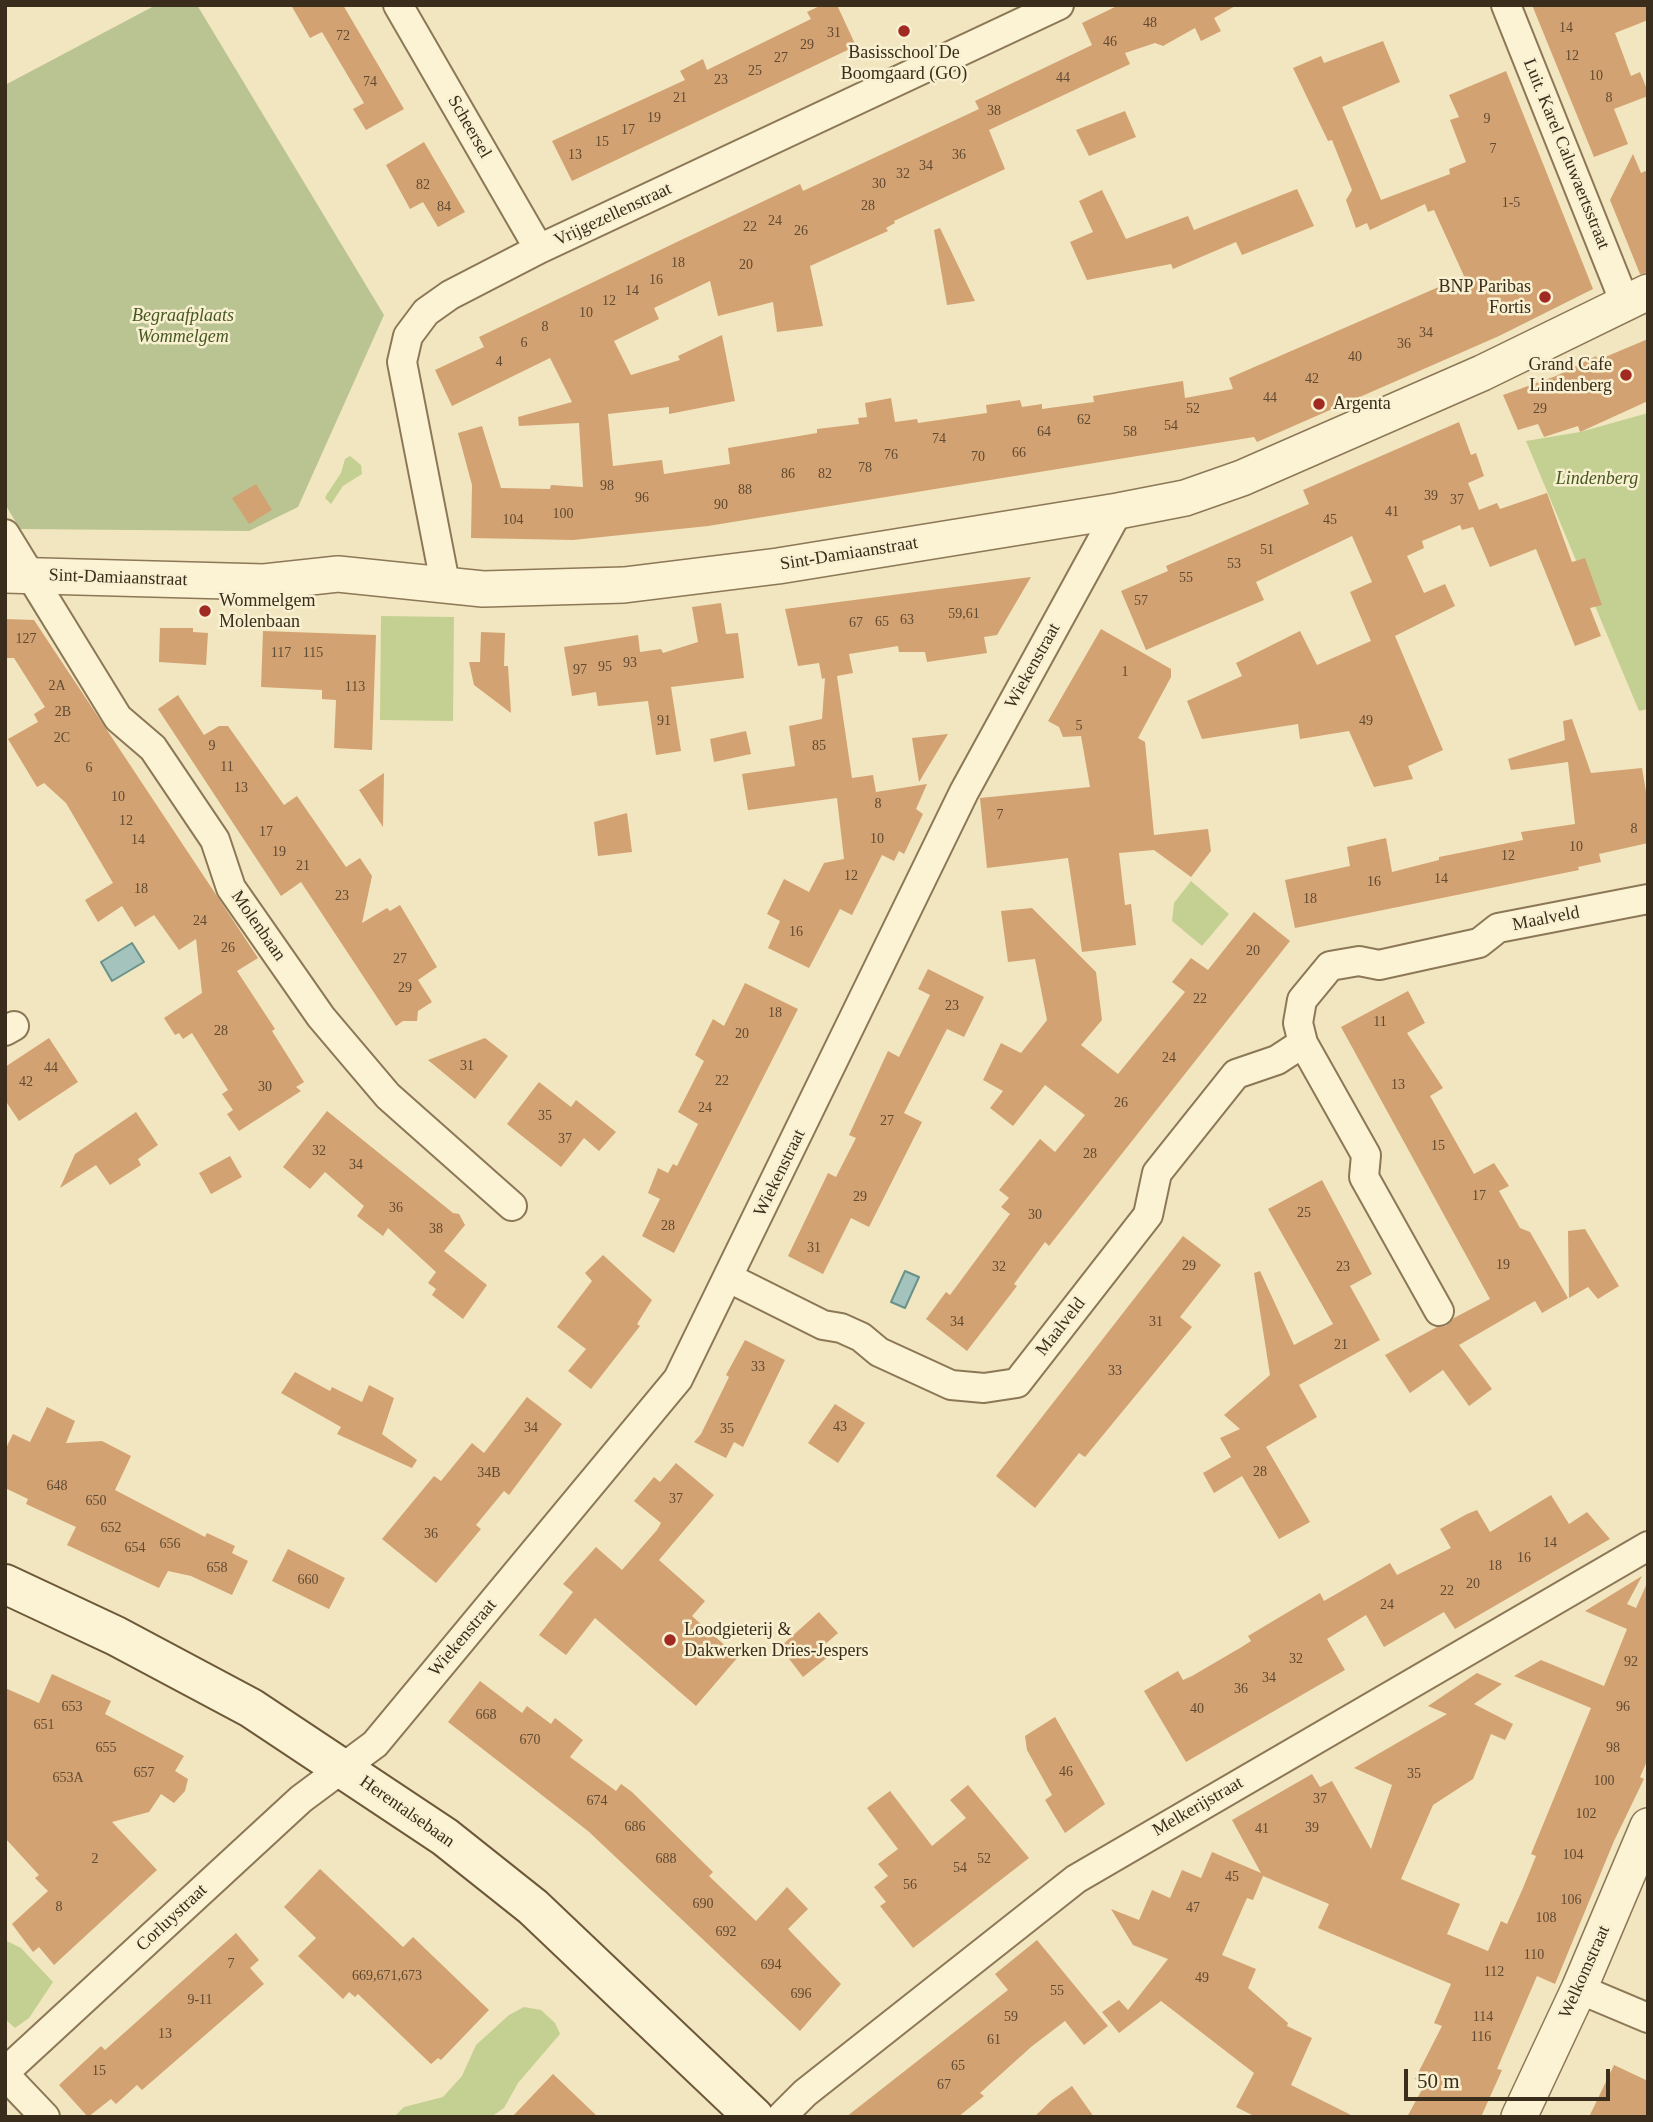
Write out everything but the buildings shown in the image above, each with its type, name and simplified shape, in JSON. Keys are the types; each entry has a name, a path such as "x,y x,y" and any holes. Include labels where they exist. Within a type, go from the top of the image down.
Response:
{"main road":[{"name":"Herentalsebaan","path":"5,1584 116,1636 251,1708 445,1837 533,1907 754,2117"}],"street":[{"name":"Scheersel","path":"398,5 539,249"},
{"name":"Vrijgezellenstraat","path":"445,583 402,362 408,336 426,312 450,295 539,249 1059,5"},
{"name":"Luit. Karel Caluwaertsstraat","path":"1506,5 1636,297"},
{"name":"Sint-Damiaanstraat","path":"18,575 286,582 338,575 445,583 483,589 624,585 778,566 1118,511 1185,498 1242,478 1482,373 1636,297"},
{"name":"Wiekenstraat","path":"343,1767 375,1744 678,1379 964,792 1118,511"},
{"name":"Molenbaan","path":"5,534 18,575 118,718 153,748 215,840 231,888 321,1017 388,1096 512,1206"},
{"name":"Maalveld","path":"1438,1311 1364,1177 1366,1155 1303,1043 1298,1023 1302,1000 1330,966 1359,961 1379,965 1479,943 1498,928 1648,899"},
{"name":"Maalveld","path":"729,1278 823,1325 841,1328 862,1337 879,1352 951,1385 984,1388 1017,1383 1148,1215 1157,1173 1236,1074 1277,1060 1303,1043"},
{"name":"Melkerijstraat","path":"781,2117 806,2093 1076,1879 1648,1546"},
{"name":"Corluystraat","path":"5,2074 273,1825 343,1767"},
{"name":"Welkomstraat","path":"1519,2117 1579,1989 1648,1826"},
{"path":"1579,1989 1648,2018"},
{"path":"5,2074 45,2117"}],"green space":[{"name":"Begraafplaats Wommelgem","path":"156,5 197,5 384,315 298,507 249,531 20,529 5,504 5,85"},
{"name":"Lindenberg","path":"1648,413 1648,709 1639,711 1526,441 1580,432"},
{"path":"350,456 361,465 362,474 343,486 331,504 325,498 341,473 345,459"},
{"path":"381,616 454,617 453,721 380,720"},
{"path":"1191,881 1229,914 1202,946 1172,921 1174,903"},
{"path":"5,1940 21,1948 53,1982 29,2018 15,2028 5,2019"},
{"path":"524,2007 541,2010 555,2023 560,2034 518,2083 504,2108 491,2117 394,2117 404,2107 443,2097 462,2076 476,2045 509,2015"}],"water":[{"path":"132,943 144,962 112,981 101,962"},
{"path":"905,1271 919,1277 905,1308 891,1302"}],"place":[{"name":"Basisschool De Boomgaard (GO)","path":"904,31"},
{"name":"BNP Paribas Fortis","path":"1545,297"},
{"name":"Grand Cafe Lindenberg","path":"1626,375"},
{"name":"Argenta","path":"1319,404"},
{"name":"Wommelgem Molenbaan","path":"205,611"},
{"name":"Loodgieterij & Dakwerken Dries-Jespers","path":"670,1640"}]}
